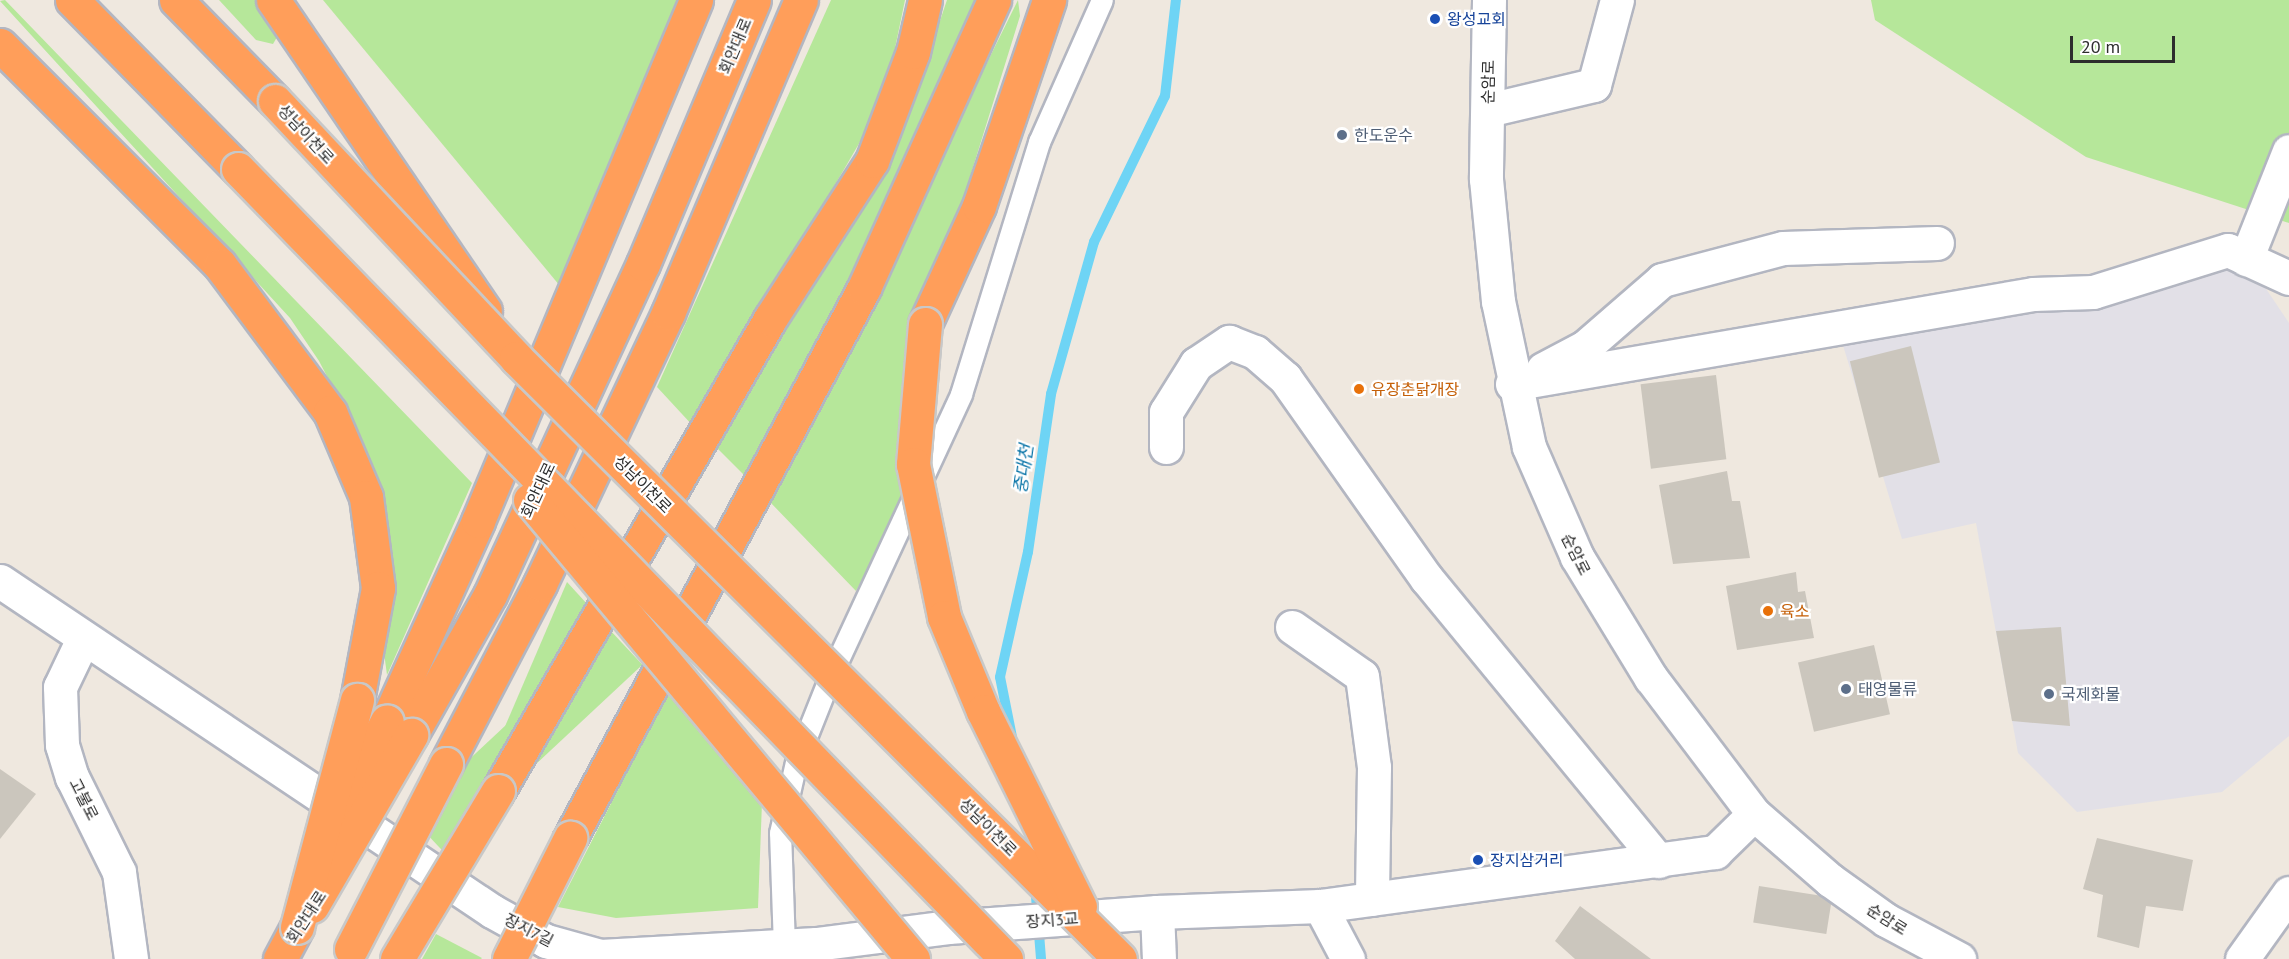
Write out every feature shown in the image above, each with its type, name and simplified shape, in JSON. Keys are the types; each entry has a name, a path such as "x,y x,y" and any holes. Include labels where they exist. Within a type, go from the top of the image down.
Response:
{"highway":[{"path":"72,0 238,169 377,316 1006,959"},
{"name":"성남이천로","path":"176,0 275,101 516,358 1120,959"},
{"path":"273,0 516,358"},
{"path":"297,927 316,861 399,728 478,521 696,0"},
{"name":"회안대로","path":"399,728 490,595 643,264 754,0"},
{"path":"349,954 540,584 668,313 801,0"},
{"path":"397,959 498,791 770,319 872,161 913,52 925,0"},
{"path":"509,959 570,838 864,288 994,0"},
{"path":"1049,0 979,206 925,324 913,465 944,617 983,711 1093,931"},
{"path":"0,45 220,265 330,412 366,497 378,588 357,700 297,927"},
{"path":"377,316 926,944"},
{"name":"회안대로","path":"280,959 297,927"}],"street":[{"name":"순암로","path":"1489,0 1490,238 1512,384 1551,502 1607,612 1754,814 1830,880 1886,921 1959,959"},
{"path":"1488,110 1594,85 1617,0"},
{"path":"2246,260 2289,151"},
{"path":"1512,384 1585,347 1662,280 1783,248 1937,243"},
{"path":"1512,384 2033,294 2093,292 2228,250 2289,278"},
{"path":"1166,447 1166,412 1196,364 1229,342 1255,351 1285,378 1427,579 1659,861"},
{"name":"장지7길","path":"0,581 83,639 492,911 546,941 600,956 926,944"},
{"path":"1292,627 1362,676 1374,767 1372,898"},
{"name":"고불로","path":"83,639 60,687 62,745 72,777 119,872 131,959"},
{"name":"장지3교","path":"926,944 1157,912 1320,906 1659,861 1715,852 1754,814"},
{"path":"2242,959 2289,893"},
{"path":"1320,906 1348,959"},
{"path":"1157,912 1159,959"}],"lane":[{"path":"805,950 780,833 796,762 829,679 961,394 1039,142 1102,0"}],"shaded area":[{"path":"2246,259 2289,323 2289,736 2222,792 2077,812 2018,753 1976,523 1902,539 1838,329"}],"green space":[{"path":"5,0 472,483 387,675 354,428 319,361 290,318 0,1"},
{"path":"219,0 262,0 280,32 273,44 256,40"},
{"path":"323,0 678,0 560,286"},
{"path":"831,0 905,0 888,82 864,135 694,427 657,387"},
{"path":"947,0 975,0 822,343 751,482 716,447 845,230 921,77"},
{"path":"1018,0 1020,16 924,325 914,483 856,591 770,502"},
{"path":"1871,0 2289,0 2289,223 2086,157 1875,20"},
{"path":"567,582 588,605 513,731 497,745"},
{"path":"609,629 642,665 443,851 409,815"},
{"path":"668,692 762,802 758,908 616,918 558,907"},
{"path":"436,934 482,958 422,959"}],"building":[{"path":"1911,346 1940,462 1879,478 1850,361"},
{"path":"1716,375 1726,459 1651,469 1641,384"},
{"path":"1727,471 1732,501 1740,501 1750,558 1673,564 1659,485"},
{"path":"1796,572 1798,592 1805,591 1814,638 1737,650 1726,586"},
{"path":"2061,627 2070,726 2012,721 1996,631"},
{"path":"1874,645 1890,714 1814,732 1798,663"},
{"path":"0,769 36,794 0,839"},
{"path":"2097,838 2193,860 2183,911 2146,906 2139,948 2097,937 2103,895 2083,889"},
{"path":"1759,886 1832,898 1826,934 1753,923"},
{"path":"1580,906 1651,959 1575,959 1555,941"}],"waterway":[{"name":"중대천","path":"1013,742 1000,677 1028,552 1051,394 1094,242 1165,96 1176,0"},
{"name":"중대천","path":"1035,884 1041,959"}],"place":[{"name":"왕성교회","path":"1435,19"},
{"name":"한도운수","path":"1342,135"},
{"name":"유장춘닭개장","path":"1359,389"},
{"name":"육소","path":"1768,611"},
{"name":"태영물류","path":"1846,689"},
{"name":"국제화물","path":"2049,694"},
{"name":"장지삼거리","path":"1478,860"}]}
